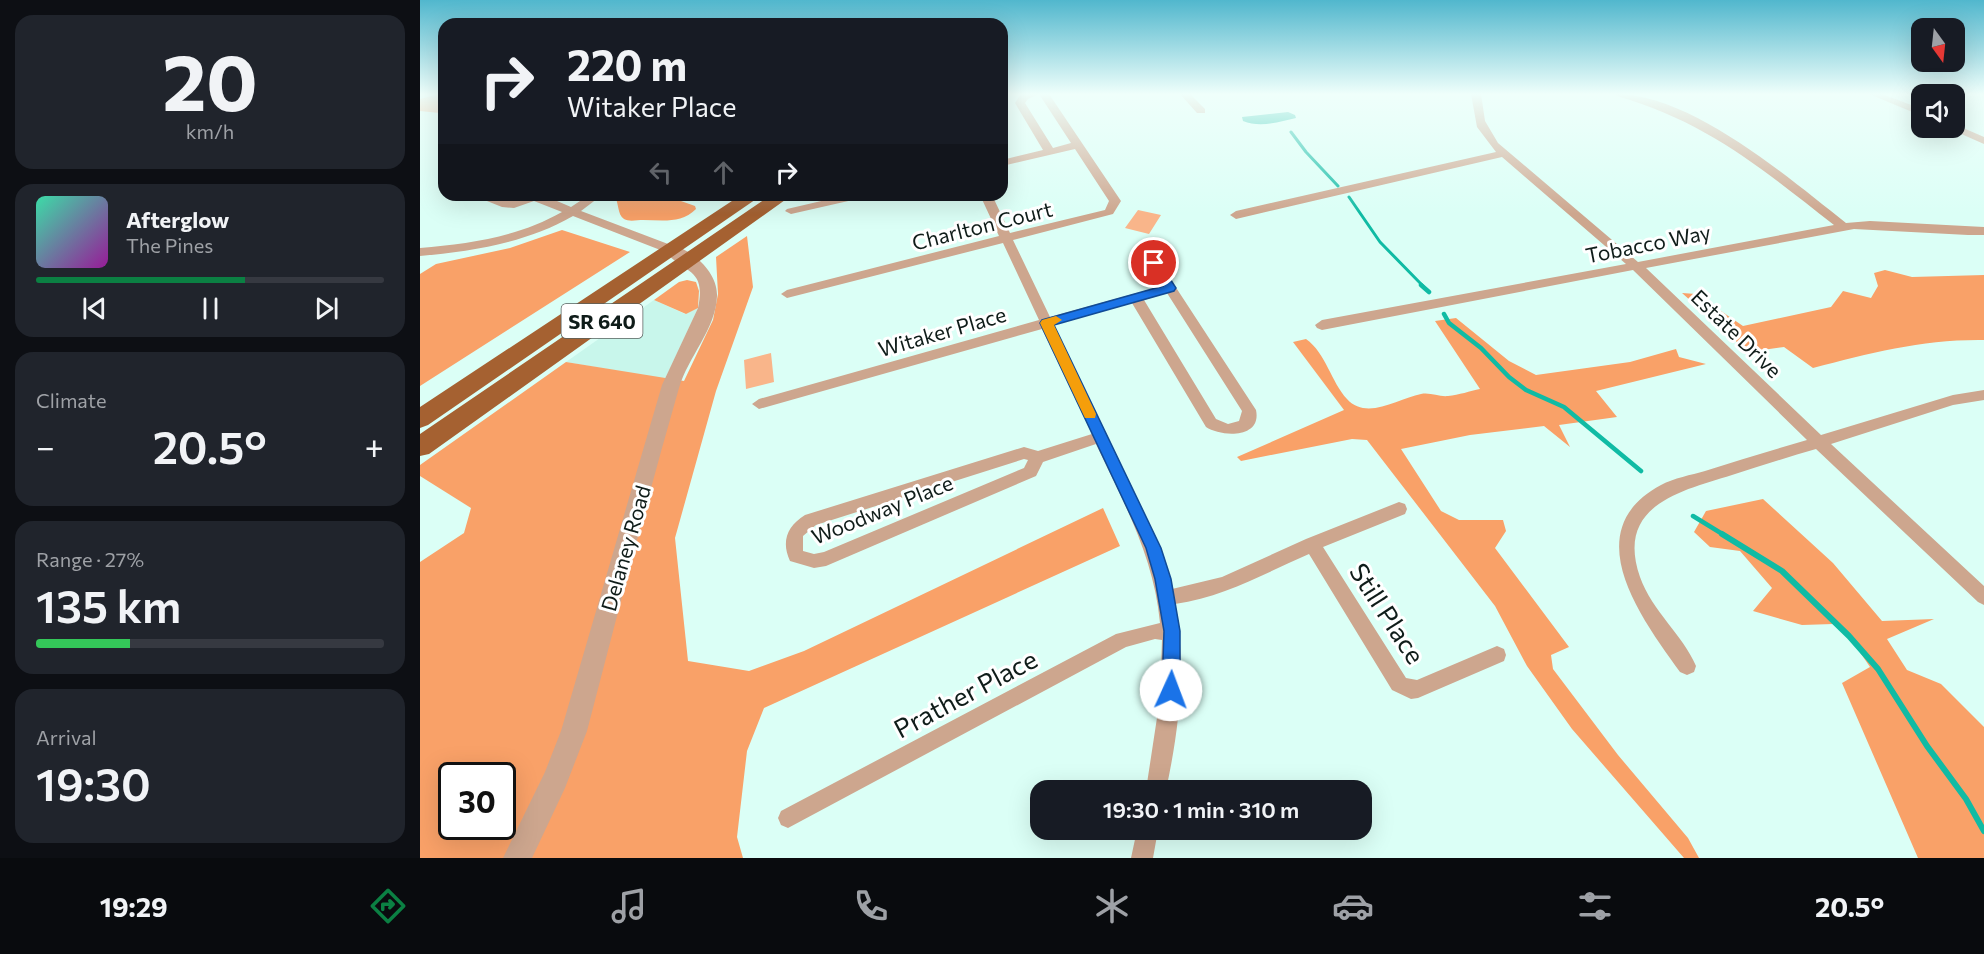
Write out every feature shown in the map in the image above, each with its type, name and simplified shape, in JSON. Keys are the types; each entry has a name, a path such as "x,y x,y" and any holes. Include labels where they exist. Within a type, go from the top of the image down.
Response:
{"main road":[{"name":"SR 640","path":"420,447 680,255 746,201"},
{"name":"SR 640","path":"420,419 680,255 787,203"}],"street":[{"path":"1039,134 1050,152"},
{"name":"Charlton Court","path":"787,294 1104,215 1112,210 1115,201 1071,134"},
{"name":"Estate Drive","path":"1487,134 1503,154 1636,266 1817,442 1984,597"},
{"path":"1720,134 1742,148 1842,226"},
{"path":"1970,134 1984,141"},
{"path":"1008,162 1078,145"},
{"path":"1236,215 1503,154"},
{"path":"495,201 510,206 522,201"},
{"path":"547,201 680,255"},
{"path":"420,252 467,248 512,238 572,212 588,201"},
{"path":"787,203 806,201"},
{"path":"989,201 1153,548 1167,597 1172,631 1169,727 1158,780"},
{"name":"Tobacco Way","path":"1322,325 1842,226 1887,224 1948,231 1984,231"},
{"name":"Delaney Road","path":"517,858 556,779 574,731 672,381 706,309 708,285 704,276 680,255"},
{"path":"1136,298 1211,423 1225,430 1238,429 1248,421 1249,410 1154,263"},
{"name":"Witaker Place","path":"759,404 1170,288"},
{"path":"1687,666 1646,609 1637,593 1629,569 1628,533 1632,521 1647,502 1667,489 1953,400 1984,395"},
{"name":"Woodway Place","path":"1035,458 1101,437"},
{"name":"Woodway Place","path":"1024,453 1035,458 1034,468 1030,472 826,559 814,561 796,556 793,540 797,530 811,520 1024,453"},
{"path":"1167,597 1215,590 1312,544 1399,509"},
{"name":"Still Place","path":"1312,544 1399,684 1404,688 1418,689 1497,655"},
{"name":"Prather Place","path":"788,818 1122,640 1155,631 1172,631"},
{"path":"1142,858 1146,840"}],"shaded area":[{"path":"617,201 681,201 695,206 696,209 684,217 664,220 628,220 620,214"},
{"path":"1138,210 1161,215 1149,234 1125,228"},
{"path":"562,230 630,252 420,386 420,274 436,264 510,248"},
{"path":"747,236 753,287 716,391 675,538 688,661 749,671 804,651 1103,508 1120,546 764,708 747,751 737,837 743,858 420,858 420,562 464,533 471,508 420,476 420,465 566,362 684,381 713,320 718,294 716,257"},
{"path":"1885,270 1912,277 1984,275 1984,340 1919,344 1813,368 1784,347 1748,352 1682,293 1696,294 1743,326 1831,307 1843,291 1871,298 1878,286 1874,273"},
{"path":"687,280 696,282 699,291 698,308 686,314 654,300 679,282"},
{"path":"654,300 685,314 698,308 665,379 566,362"},
{"path":"1456,318 1509,361 1536,375 1630,362 1676,349 1679,357 1706,364 1596,391 1617,417 1559,425 1570,447 1544,426 1470,435 1401,449 1441,511 1459,520 1503,520 1506,531 1495,548 1569,647 1551,655 1553,669 1618,755 1688,838 1699,858 1684,858 1572,729 1527,666 1495,606 1367,440 1352,439 1241,461 1237,457 1344,410 1293,342 1306,339 1313,345 1341,392 1355,405 1364,408 1383,406 1421,394 1448,396 1480,389 1435,321"},
{"path":"771,353 774,382 746,389 744,360"},
{"path":"1763,499 1833,563 1882,621 1934,619 1887,639 1907,670 1941,684 1984,727 1984,858 1918,858 1842,683 1870,667 1853,642 1833,624 1802,625 1753,611 1772,588 1740,551 1710,547 1694,532 1706,511"}],"waterway":[{"path":"1293,134 1338,186"},
{"path":"1349,197 1380,242 1423,286"},
{"path":"1421,285 1429,292"},
{"path":"1444,314 1449,323 1481,348 1509,377 1526,390 1564,407 1641,471"},
{"path":"1693,516 1724,535"},
{"path":"1722,534 1782,571 1849,636 1878,669 1927,746 1966,799 1984,831"}],"slow traffic":[{"path":"1056,320 1047,323 1090,414"}],"route":[{"path":"1154,263 1170,288 1047,323 1153,548 1163,579 1172,631 1171,690"}]}
